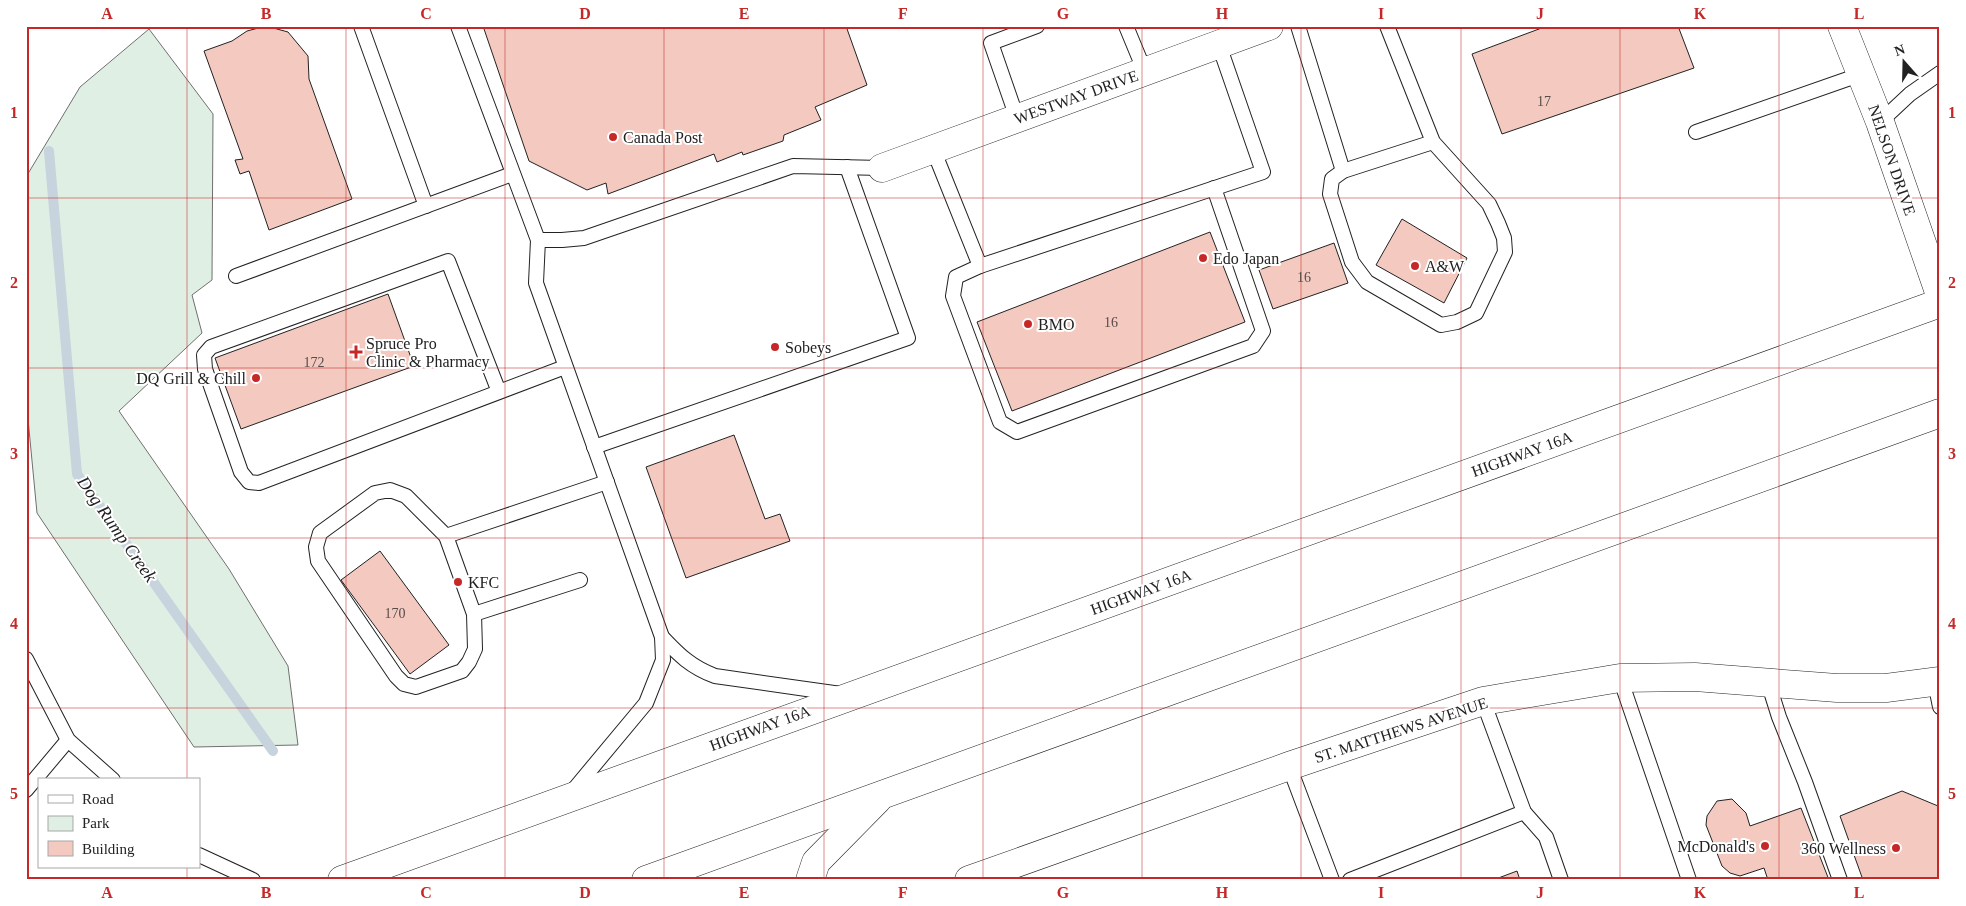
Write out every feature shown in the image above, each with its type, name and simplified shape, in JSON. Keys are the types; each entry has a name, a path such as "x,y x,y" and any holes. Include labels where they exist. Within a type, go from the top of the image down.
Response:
{"main road":[{"name":"NELSON DRIVE","path":"1842,26 1880,122 1940,295"},
{"name":"WESTWAY DRIVE","path":"882,168 1219,45 1254,29"},
{"name":"HIGHWAY 16A","path":"342,880 1940,303"},
{"path":"646,880 1940,413"},
{"name":"ST. MATTHEWS AVENUE","path":"969,880 1289,766 1483,701 1620,678 1695,677 1837,688 1938,690"},
{"path":"810,880 816,862 883,794"}],"lane":[{"path":"361,26 426,206"},
{"path":"458,26 538,240 536,283 662,637 663,660 646,703 565,799"},
{"path":"1016,118 991,43 1037,26"},
{"path":"1126,26 1145,72"},
{"path":"1298,26 1343,171"},
{"path":"1387,26 1433,142 1489,204 1501,230 1505,252 1476,313 1457,322 1441,325 1367,282 1352,262 1330,194 1332,179 1343,171 1433,142"},
{"path":"1214,188 1263,331 1253,346 1017,432 1000,422 953,296 956,277 980,266 1214,188 1263,172 1219,45"},
{"path":"1880,122 1910,94 1940,72"},
{"path":"1696,132 1862,74"},
{"path":"934,149 980,266"},
{"path":"538,240 584,238 794,166 882,168"},
{"path":"594,447 908,338 847,167"},
{"path":"236,276 512,174"},
{"path":"499,392 448,261 211,347 204,354 205,369 241,472 248,482 259,483 566,367"},
{"path":"446,536 607,482"},
{"path":"390,490 406,496 446,536 474,614 475,649 462,671 416,687 404,684 396,676 318,561 316,547 320,533 375,493 390,490"},
{"path":"474,614 580,580"},
{"path":"662,637 681,658 701,671 715,676 850,696"},
{"path":"26,659 68,740 111,778"},
{"path":"1620,678 1689,880"},
{"path":"1768,682 1779,717 1805,782 1840,880"},
{"path":"1483,701 1524,812 1546,837 1561,880"},
{"path":"26,790 68,740"},
{"path":"1289,766 1332,880"},
{"path":"1350,880 1524,812"},
{"path":"200,855 253,880"}],"green space":[{"path":"149,29 213,114 212,280 192,295 202,333 119,411 229,569 288,666 298,745 194,747 37,513 26,398 26,177 80,87"}],"building":[{"path":"266,26 288,32 308,56 309,79 352,199 269,230 249,171 240,174 235,160 243,159 204,51 232,41 247,31"},
{"path":"483,26 846,26 867,85 815,107 821,120 784,135 783,141 743,155 742,152 717,162 714,154 608,194 606,183 587,190 529,161"},
{"path":"1547,26 1678,26 1694,68 1502,134 1472,54"},
{"path":"1402,219 1467,258 1444,303 1376,265"},
{"path":"1210,232 1245,322 1012,411 977,322"},
{"path":"1334,243 1348,283 1273,309 1259,270"},
{"path":"388,294 414,366 241,429 215,358"},
{"path":"734,435 765,519 780,514 790,541 686,578 646,467"},
{"path":"380,551 449,645 410,674 341,580"},
{"name":"360 Wellness","path":"1902,791 1938,806 1940,812 1940,880 1863,880 1840,816"},
{"name":"McDonald's","path":"1732,799 1746,813 1750,826 1801,808 1829,880 1768,880 1764,868 1740,876 1730,873 1722,866 1706,825 1707,816 1717,801"},
{"path":"1517,871 1520,880 1493,880"}],"waterway":[{"name":"Dog Rump Creek","path":"49,151 77,474 273,751"}],"place":[{"name":"Canada Post","path":"613,137"},
{"name":"Edo Japan","path":"1203,258"},
{"name":"A&W","path":"1415,266"},
{"name":"BMO","path":"1028,324"},
{"name":"Sobeys","path":"775,347"},
{"name":"Spruce Pro Clinic & Pharmacy","path":"356,352"},
{"name":"DQ Grill & Chill","path":"256,378"},
{"name":"KFC","path":"458,582"},
{"name":"McDonald's","path":"1765,846"},
{"name":"360 Wellness","path":"1896,848"}]}
